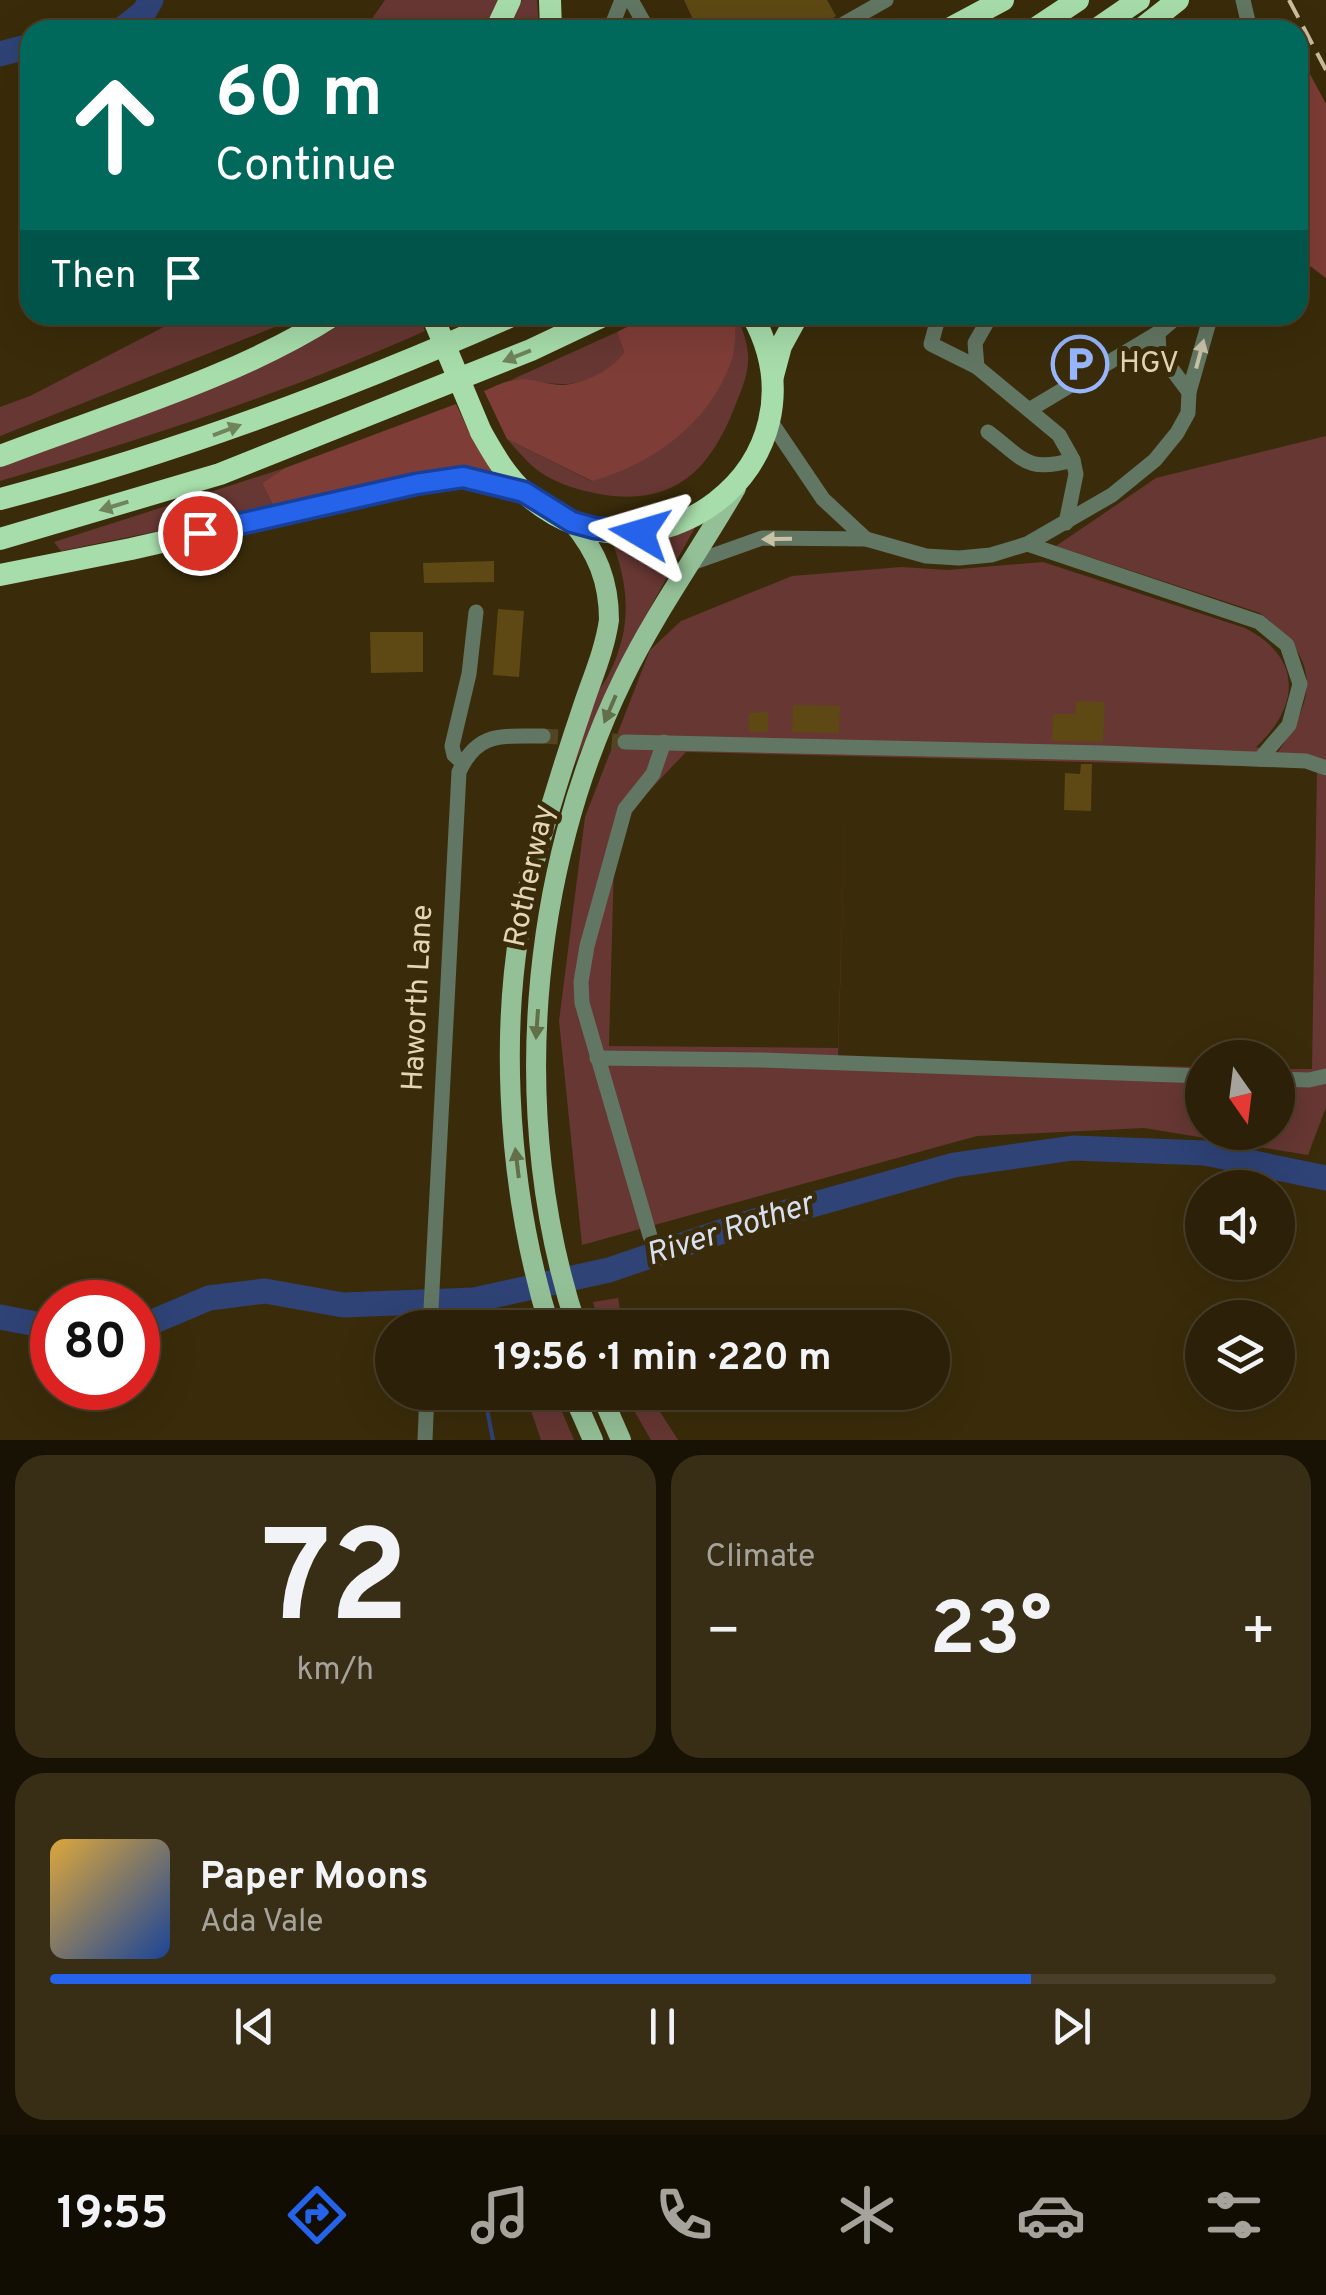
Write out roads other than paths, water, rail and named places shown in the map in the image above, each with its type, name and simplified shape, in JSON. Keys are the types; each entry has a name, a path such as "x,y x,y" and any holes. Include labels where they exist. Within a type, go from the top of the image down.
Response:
{"highway":[{"path":"965,20 1003,0"},
{"path":"1047,20 1078,0"},
{"path":"1110,20 1139,0"},
{"path":"1153,20 1178,0"},
{"path":"0,456 223,371 317,325"},
{"path":"436,325 498,464 524,492 572,522 629,533 674,526 704,511 744,474 760,453 771,422 772,378 756,325"},
{"path":"0,500 198,441 492,325"},
{"path":"0,540 220,474 532,350 584,325"},
{"path":"772,378 781,346 793,325"},
{"path":"0,575 416,484 463,477 524,492"}],"main road":[{"name":"Rotherway","path":"571,1310 556,1256 540,1155 534,1062 553,890 581,787 604,723 654,622 744,474"},
{"name":"Rotherway","path":"545,1310 532,1260 514,1137 511,1054 514,984 533,867 609,620 609,592 604,574 589,542 572,522"},
{"path":"580,1410 593,1440"},
{"path":"608,1410 621,1440"}],"lane":[{"path":"850,0 863,15"},
{"path":"853,20 886,0"},
{"path":"936,325 931,344 978,367 1059,435 1076,474 1066,523"},
{"path":"978,367 975,343 985,325"},
{"path":"1029,410 1167,325"},
{"path":"692,564 762,538 866,539 926,556 959,558 991,555 1027,544 1112,494 1154,460 1177,434 1188,412 1209,325"},
{"path":"1158,333 1158,352 1190,392"},
{"path":"771,422 816,491 866,539"},
{"path":"988,432 1031,465 1044,468 1073,460"},
{"path":"1027,544 1259,622 1287,645 1300,684 1288,725 1260,759"},
{"name":"Haworth Lane","path":"431,1310 456,787 463,762 454,755 452,746 469,674 476,612"},
{"path":"463,762 482,741 543,736"},
{"path":"625,742 1260,759 1306,761 1326,768"},
{"path":"650,1236 582,1004 580,982 626,809 653,774 664,742"},
{"path":"597,1058 1185,1075"},
{"path":"1295,1080 1326,1076"},
{"path":"425,1440 426,1410"}],"waterway":[{"name":"River Rother","path":"134,20 151,0"},
{"name":"River Rother","path":"0,54 20,49"},
{"name":"River Rother","path":"160,1319 209,1298 265,1291 343,1305 474,1300 609,1270 741,1225 954,1165 1073,1148 1205,1153 1326,1178"},
{"name":"River Rother","path":"0,1317 30,1323"},
{"path":"487,1410 493,1440"}],"tunnel":[{"path":"543,736 625,742"}],"railway":[{"path":"1289,0 1300,20"},
{"path":"1308,36 1326,70"}],"place":[{"name":"HGV","path":"1080,364"}]}
